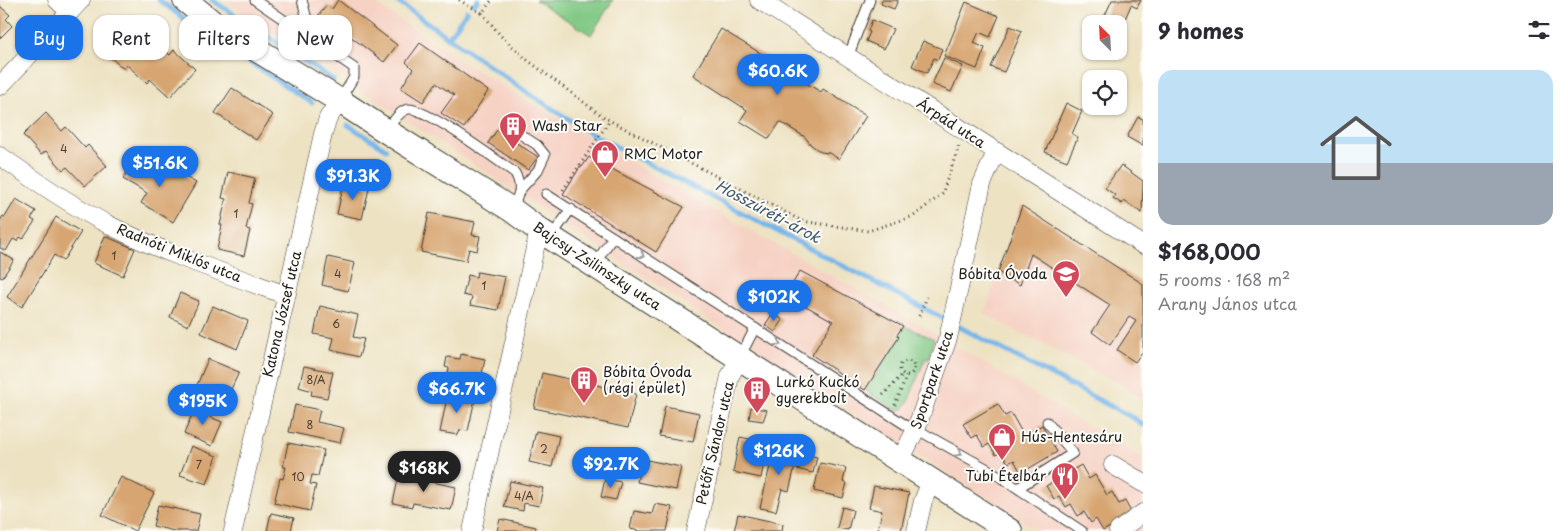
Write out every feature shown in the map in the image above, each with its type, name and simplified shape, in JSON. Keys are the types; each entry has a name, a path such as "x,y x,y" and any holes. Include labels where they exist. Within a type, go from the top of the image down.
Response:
{"main road":[{"name":"Bajcsy-Zsilinszky utca","path":"185,0 212,22 386,131 516,200 545,234 1010,531"}],"street":[{"path":"0,86 76,6 57,0"},
{"name":"Árpád utca","path":"759,0 1143,246"},
{"name":"Katona József utca","path":"233,531 323,134 328,118 340,101"},
{"name":"Sportpark utca","path":"900,461 916,430 948,338 982,184 996,152"},
{"name":"Radnóti Miklós utca","path":"0,156 60,197 110,226 161,249 286,294"},
{"path":"472,531 545,234"},
{"name":"Petőfi Sándor utca","path":"696,531 730,376 740,357"},
{"path":"1114,465 1143,483"},
{"path":"916,531 923,500 930,481"},
{"path":"1118,531 1143,513"}],"lane":[{"path":"256,0 278,15"},
{"path":"302,0 306,15"},
{"path":"848,57 870,0"},
{"path":"340,101 354,77 354,68 343,60"},
{"path":"386,131 403,110 410,108 428,114 514,172 519,181 516,200"},
{"path":"506,126 537,146 545,155 538,170 516,200"},
{"path":"546,194 874,405 993,472 1082,531"},
{"path":"545,234 571,210"},
{"path":"594,265 613,237"},
{"path":"740,357 755,328"},
{"path":"1018,488 1072,453 1047,422"}],"path":[{"path":"459,0 482,13 501,36 526,59 610,120 802,221 868,231 914,216 942,194 964,132"},
{"path":"482,13 492,0"},
{"path":"556,200 610,120"},
{"path":"919,316 927,297"},
{"path":"874,405 905,375 911,374 914,370 913,364 909,361 901,365 900,370 905,375"},
{"path":"890,415 905,375"}],"shaded area":[{"path":"224,0 371,0 457,59 678,190 929,330 1143,460 1143,531 1038,531 804,382 315,60 352,60 352,15 278,15 278,36 268,29 268,15 247,15"},
{"name":"Bóbita Óvoda","path":"1021,204 1143,283 1143,398 1126,387 984,314"}],"green space":[{"path":"535,0 613,0 591,35"},
{"path":"905,326 934,339 929,358 925,359 908,402 903,409 896,410 866,391 901,337 900,335"}],"building":[{"path":"338,0 397,45 384,62 352,38 352,15 319,15 327,5 332,9"},
{"path":"882,0 898,0 894,9 881,4"},
{"path":"1112,0 1141,0 1137,8 1131,5 1127,15 1105,15"},
{"path":"966,2 999,16 990,37 979,32 974,43 985,48 977,69 944,56"},
{"path":"0,6 10,15 6,19 12,26 0,38"},
{"path":"872,20 893,29 884,49 866,41"},
{"path":"1010,26 1022,31 1004,72 991,67"},
{"path":"721,29 778,64 781,60 807,77 804,82 821,92 823,89 866,116 839,159 829,153 821,152 811,145 805,137 780,122 769,139 740,121 747,110 693,75"},
{"path":"923,41 942,49 938,60 934,58 927,73 912,66"},
{"path":"420,43 488,91 464,128 441,113 454,95 436,83 423,102 401,88 413,69 406,62"},
{"path":"174,50 179,55 179,60 185,60 195,69 170,97 150,79 147,83 127,65 124,69 114,60 169,60 169,54"},
{"path":"944,58 963,66 951,92 932,84"},
{"path":"232,88 273,115 256,140 215,113"},
{"path":"1066,103 1082,111 1072,134 1078,137 1067,161 1045,152"},
{"path":"46,113 62,131 66,127 85,148 88,145 107,166 85,186 67,167 63,170 46,151 41,155 23,135"},
{"path":"1138,117 1143,119 1143,146 1127,137"},
{"name":"Wash Star","path":"497,130 538,157 528,170 488,143"},
{"path":"135,157 166,175 170,168 196,183 173,222 141,203 147,193 123,179"},
{"path":"589,157 684,207 656,252 563,194 580,167"},
{"path":"1121,165 1143,181 1142,213 1124,201 1122,204 1113,198 1115,195 1105,188"},
{"path":"228,172 255,178 249,203 252,204 246,229 250,230 244,256 217,250 226,199 222,198"},
{"path":"344,182 369,188 362,219 337,214"},
{"path":"16,199 36,211 31,219 35,221 23,239 20,237 17,241 13,239 6,251 0,248 0,221 3,216 5,217"},
{"path":"1022,206 1143,284 1143,351 1135,362 1117,350 1136,321 1129,317 1110,345 1092,332 1110,305 1031,254 1020,285 998,272"},
{"path":"429,213 475,222 472,235 480,236 477,251 469,249 466,261 421,252"},
{"path":"56,217 81,232 63,261 54,255 22,307 7,297"},
{"path":"105,236 135,249 123,276 94,263"},
{"path":"0,252 14,260 2,278 0,277"},
{"path":"328,257 355,263 348,291 322,285"},
{"path":"800,271 903,326 897,335 899,337 865,390 812,355 833,321 786,295"},
{"path":"477,272 505,277 498,310 470,305 472,297 463,295 468,275 476,277"},
{"path":"180,293 199,301 188,326 170,317"},
{"path":"213,306 248,321 237,349 201,333"},
{"path":"320,306 358,315 353,337 364,339 359,357 331,350 334,338 314,334"},
{"path":"773,313 783,320 775,332 765,325"},
{"path":"461,354 485,359 480,384 447,378 449,368 445,367 447,357 460,359"},
{"path":"208,359 239,372 227,398 197,385"},
{"path":"304,366 333,372 327,398 311,395 312,391 299,387"},
{"name":"Bóbita Óvoda (régi épület)","path":"542,373 573,380 574,373 597,378 596,385 636,394 628,428 534,408"},
{"path":"448,393 475,399 468,431 460,430 458,435 440,432"},
{"path":"998,404 1005,416 1011,413 1024,436 1042,425 1057,452 1021,473 1014,460 1008,463 1001,452 996,455 989,444 984,447 977,435 972,438 963,424"},
{"path":"196,405 213,412 210,417 222,422 212,446 184,434"},
{"path":"295,405 320,410 317,422 344,428 340,443 289,432"},
{"path":"665,406 699,413 693,442 659,436"},
{"name":"Lurkó Kuckó gyerekbolt","path":"751,407 767,410 763,421 749,419"},
{"path":"536,431 559,436 552,467 529,462"},
{"path":"740,437 768,443 761,478 733,472"},
{"path":"288,443 324,450 318,476 312,475 310,484 316,485 310,511 274,503 280,478 283,479 286,467 283,467"},
{"path":"775,445 799,450 789,491 782,489 776,511 760,508"},
{"path":"191,446 217,456 207,484 180,475"},
{"path":"800,453 817,457 813,473 796,469"},
{"path":"642,459 681,467 676,490 637,482"},
{"path":"820,463 846,468 843,482 847,483 843,498 814,491"},
{"path":"1081,465 1089,479 1095,475 1107,495 1112,492 1119,504 1125,501 1132,514 1103,531 1096,519 1091,523 1084,512 1078,516 1071,504 1066,507 1059,496 1054,499 1046,486"},
{"path":"399,475 456,487 451,510 413,503 412,507 393,503"},
{"path":"121,477 154,493 135,531 102,515"},
{"path":"605,479 621,482 616,500 601,497"},
{"path":"510,481 543,488 539,506 524,503 523,511 504,507"},
{"path":"874,486 909,493 901,531 878,529 882,511 869,508"},
{"path":"655,504 672,507 667,531 630,529 634,511 652,514"},
{"path":"158,505 200,514 196,531 174,531 153,526"},
{"path":"842,507 853,510 848,530 837,528"},
{"path":"271,513 294,518 291,531 267,531"},
{"path":"738,514 783,524 782,531 734,531"},
{"path":"500,519 536,527 535,531 497,531"}],"waterway":[{"path":"159,0 197,28 312,103"},
{"path":"212,0 333,80"},
{"name":"Hosszúréti-árok","path":"395,0 525,91 590,133 1135,419 1143,425"},
{"path":"474,4 478,0"},
{"path":"448,38 467,11"},
{"path":"348,125 386,149"}],"place":[{"name":"Wash Star","path":"513,150"},
{"name":"RMC Motor","path":"605,178"},
{"name":"Bóbita Óvoda","path":"1066,298"},
{"name":"Bóbita Óvoda (régi épület)","path":"584,404"},
{"name":"Lurkó Kuckó gyerekbolt","path":"757,414"},
{"name":"Hús-Hentesáru","path":"1002,461"},
{"name":"Tubi Ételbár","path":"1065,500"}]}
